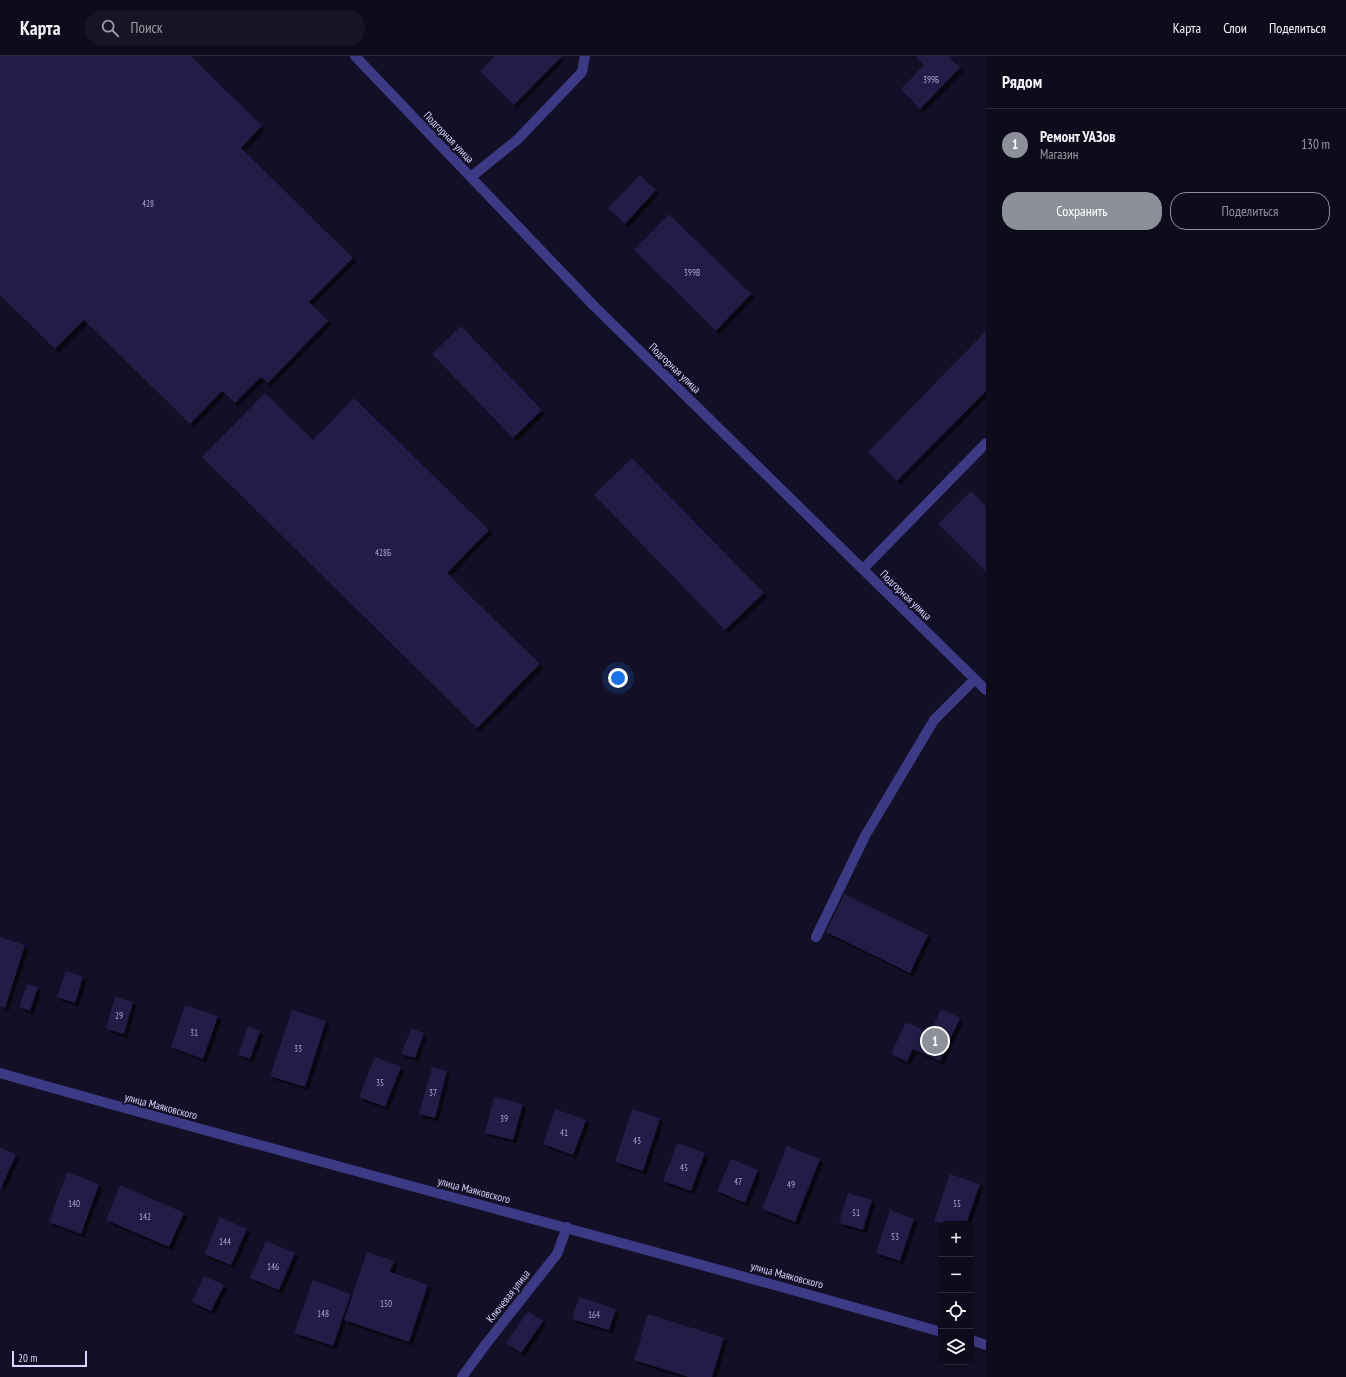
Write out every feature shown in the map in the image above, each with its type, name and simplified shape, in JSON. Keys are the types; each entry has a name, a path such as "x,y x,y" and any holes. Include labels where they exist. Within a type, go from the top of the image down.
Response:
{"street":[{"name":"Подгорная улица","path":"355,56 594,306 986,690"},
{"path":"471,177 518,139 582,72 585,56"},
{"path":"863,569 986,443"},
{"path":"816,937 865,836 934,720 975,679"},
{"name":"улица Маяковского","path":"0,1073 133,1111 567,1227 938,1331"},
{"name":"Ключевая улица","path":"462,1377 557,1254 567,1227"},
{"path":"974,1341 986,1344"}],"building":[{"path":"0,56 191,56 262,126 241,148 353,258 309,302 328,321 268,383 261,377 235,403 222,391 190,424 84,320 55,349 0,295"},
{"path":"495,56 562,56 514,105 480,71"},
{"path":"948,56 960,68 920,109 901,89 924,65 916,57"},
{"path":"640,175 656,190 625,224 608,208"},
{"path":"669,214 751,294 716,331 634,250"},
{"path":"461,326 542,410 513,438 432,354"},
{"path":"986,331 986,391 897,481 868,452"},
{"path":"265,393 313,440 354,398 489,530 447,573 540,664 477,728 202,457"},
{"path":"632,458 764,593 725,630 594,495"},
{"path":"971,491 986,506 986,572 938,524"},
{"path":"844,894 928,935 910,973 826,932"},
{"path":"0,937 25,945 5,1008 0,1006"},
{"path":"66,971 83,977 75,1003 57,997"},
{"path":"27,984 38,987 30,1011 19,1007"},
{"path":"115,997 133,1002 124,1034 106,1029"},
{"path":"185,1005 218,1016 203,1059 171,1047"},
{"path":"941,1009 960,1018 940,1061 913,1049 907,1062 891,1054 906,1022 930,1033"},
{"path":"292,1010 326,1021 305,1087 270,1076"},
{"path":"248,1026 260,1031 250,1059 238,1055"},
{"path":"411,1029 424,1033 415,1058 401,1054"},
{"path":"375,1057 401,1067 385,1107 359,1097"},
{"path":"432,1067 447,1071 435,1118 419,1114"},
{"path":"494,1097 523,1104 513,1140 485,1133"},
{"path":"555,1109 586,1120 573,1155 543,1144"},
{"path":"632,1109 660,1118 643,1171 615,1162"},
{"path":"677,1143 705,1153 691,1191 663,1181"},
{"path":"787,1146 820,1159 795,1222 762,1209"},
{"path":"0,1147 16,1155 0,1190"},
{"path":"731,1159 758,1170 745,1203 717,1191"},
{"path":"67,1172 99,1184 81,1234 49,1222"},
{"path":"950,1174 980,1184 967,1221 938,1221 938,1222 934,1221"},
{"path":"120,1185 184,1213 169,1247 106,1220"},
{"path":"848,1193 872,1200 863,1230 839,1223"},
{"path":"890,1210 914,1219 900,1261 876,1253"},
{"path":"220,1217 247,1229 231,1265 204,1254"},
{"path":"266,1241 295,1253 279,1290 250,1278"},
{"path":"367,1252 394,1261 390,1272 428,1285 409,1342 344,1320"},
{"path":"204,1276 224,1285 211,1311 192,1302"},
{"path":"313,1280 351,1294 333,1346 294,1333"},
{"path":"579,1297 616,1309 609,1330 572,1319"},
{"path":"528,1311 543,1321 521,1353 506,1343"},
{"path":"648,1314 724,1338 712,1377 689,1377 634,1360"}],"place":[{"name":"Ремонт УАЗов","path":"935,1041"}]}
